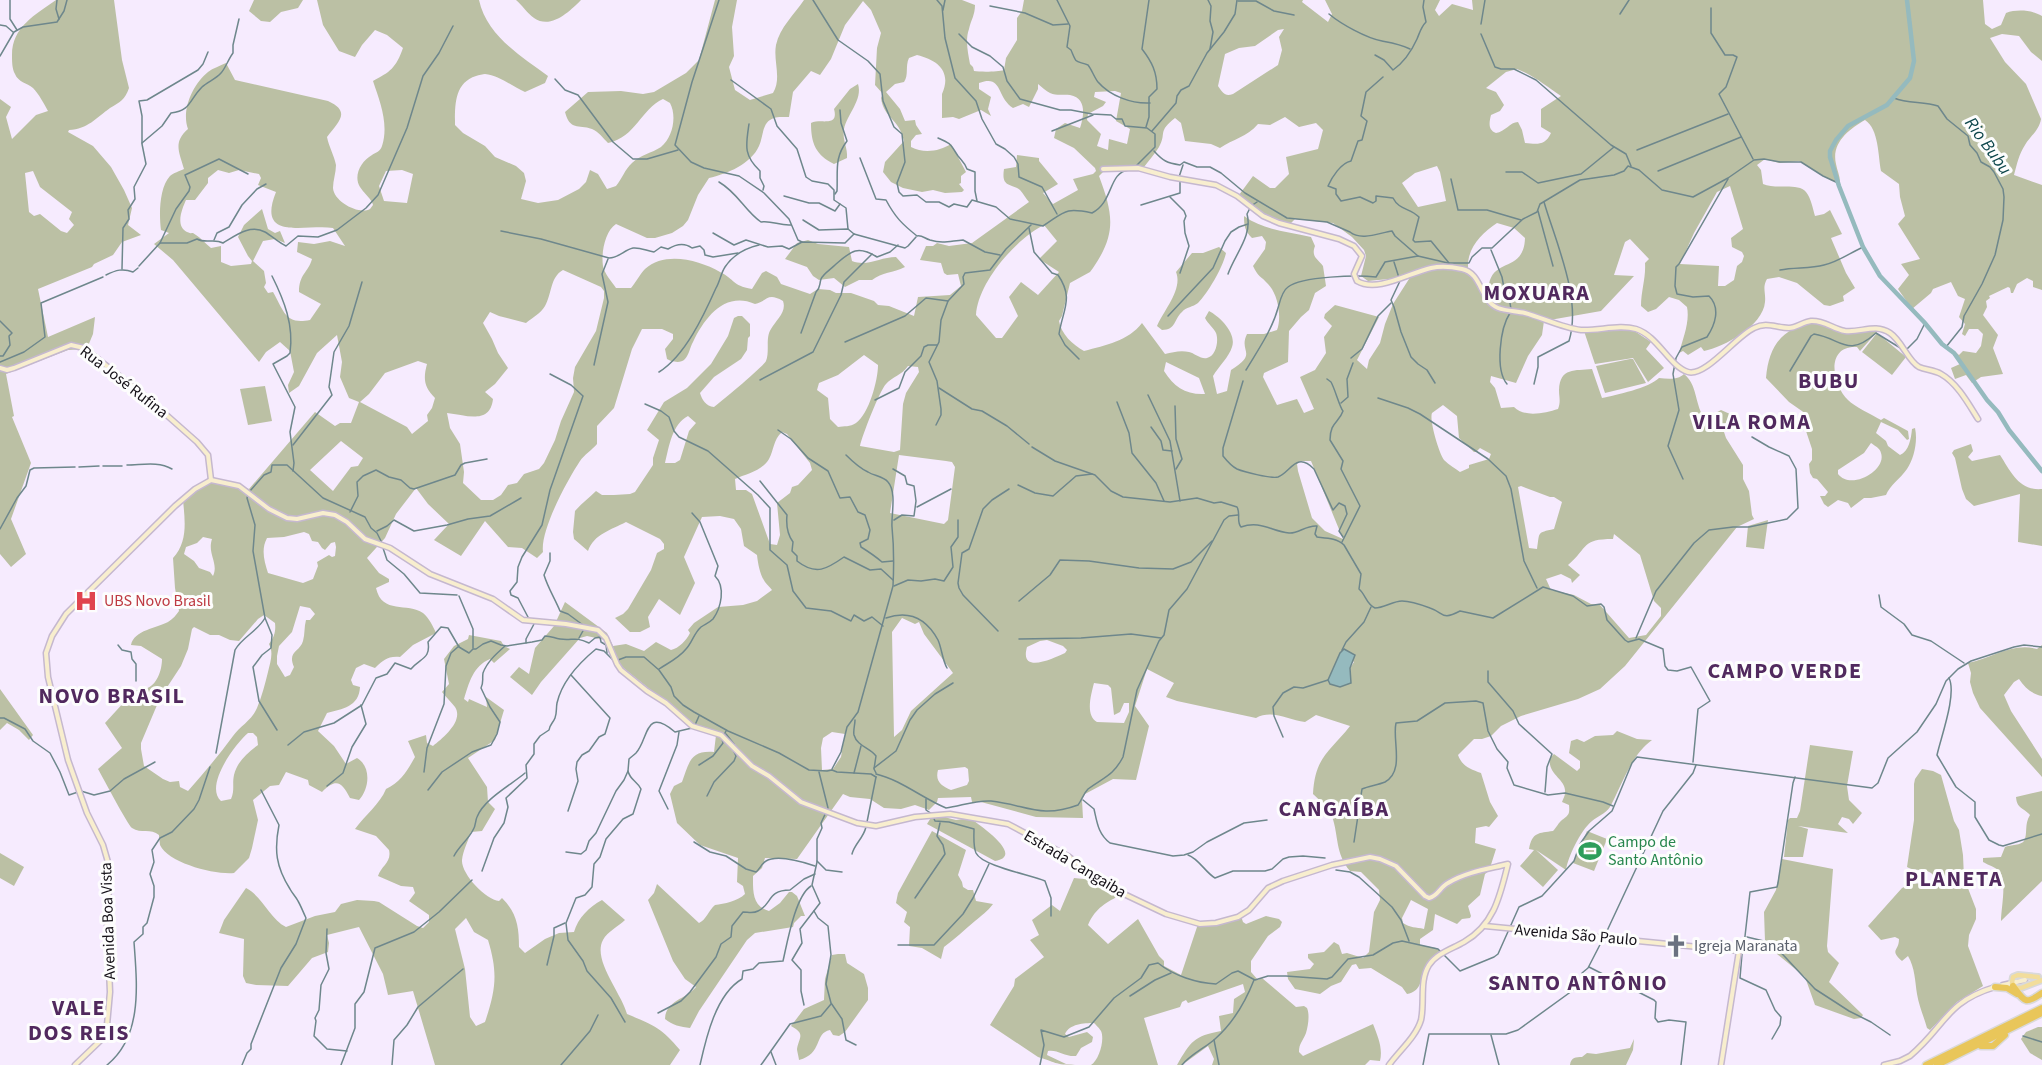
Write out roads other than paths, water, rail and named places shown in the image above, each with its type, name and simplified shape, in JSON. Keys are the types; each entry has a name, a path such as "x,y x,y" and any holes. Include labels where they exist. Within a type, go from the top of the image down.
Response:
{"highway":[{"path":"2019,983 2021,997"},
{"path":"1995,987 2010,989 2029,1001 2041,993"},
{"path":"1937,1065 1988,1043 2040,1012"},
{"path":"1926,1065 2040,1012"},
{"path":"1988,1043 1991,1034"}],"main road":[{"path":"2005,985 2041,978"},
{"path":"2019,983 2041,978"}],"street":[{"path":"1103,169 1138,168 1170,177 1211,183 1237,196 1255,211 1274,221 1345,242 1360,253 1362,258 1355,270 1355,277 1357,281 1365,285 1378,285 1432,268 1467,270 1475,278 1489,301 1498,308 1526,313 1580,330 1624,328 1638,330 1654,341 1681,369 1691,373 1704,369 1744,334 1761,324 1791,328 1818,321 1847,331 1880,328 1894,336 1916,365 1939,373 1950,381 1978,419"},
{"name":"Rua José Rufina","path":"2,369 14,368 71,345 84,348 145,396 197,442 208,455 211,480"},
{"name":"Estrada Cangaiba","path":"211,480 239,486 269,509 287,519 323,513 335,515 347,522 365,539 390,548 430,574 493,598 523,620 597,630 606,638 617,664 647,691 671,707 692,726 721,735 752,766 805,804 869,826 941,814 1008,824 1068,856 1105,885 1166,914 1209,924 1234,918 1249,910 1264,892 1279,882 1370,857 1396,866 1429,898 1434,897 1445,884 1463,876 1508,864 1496,908 1485,926"},
{"name":"Avenida Boa Vista","path":"75,1065 99,1041 107,1025 110,992 107,922 110,869 105,851 87,813 68,760 47,667 46,653 50,641 66,614 175,506 195,489 211,480"},
{"path":"1389,1065 1419,1025 1423,1004 1424,977 1429,966 1438,956 1468,939 1485,926"},
{"name":"Avenida São Paulo","path":"1485,926 1739,951 1721,1065"},
{"path":"1884,1065 1905,1059 1915,1052 1951,1011 1964,1000 1979,992 2005,985"}],"waterway":[{"path":"10,0 10,19 17,30"},
{"path":"57,0 56,9 59,19"},
{"path":"0,56 14,32 23,27 57,22 64,11 67,0"},
{"path":"719,0 692,82 675,145 691,162 704,168 739,176 764,193 789,219 798,240 802,242"},
{"path":"813,0 838,40 868,61 880,74 883,101 894,127 902,134 905,162 897,183 899,192 903,196 917,195 926,202 939,202 949,207 954,204 967,207 972,200 996,207 1010,219 1043,226 1065,212 1092,213 1104,202 1117,176 1129,170"},
{"path":"937,0 942,6 945,38 955,78 976,101 982,119 996,144 1014,157 1018,164 1019,177 1042,187 1057,214"},
{"path":"943,10 945,0"},
{"path":"1057,0 1070,26 1067,47 1071,50 1075,60 1088,65 1098,82 1115,95 1150,103"},
{"path":"1146,127 1149,117 1149,97 1157,89 1153,68 1142,49 1149,0"},
{"path":"1208,0 1211,6 1210,21 1213,32 1210,49"},
{"path":"1152,131 1176,103 1181,90 1189,86 1207,53 1235,14 1237,0"},
{"path":"1375,55 1384,60 1393,70 1404,60 1426,22 1424,0"},
{"path":"1481,24 1485,0"},
{"path":"1620,14 1629,0"},
{"name":"Rio Bubu","path":"1907,0 1914,61 1910,78 1887,105 1848,126 1836,140 1830,151 1830,157 1863,247 1880,276 1942,344 1954,353 2009,430 2042,471"},
{"path":"1238,1 1256,1 1274,11 1294,15"},
{"path":"990,6 1025,13 1053,25 1068,24"},
{"path":"1711,8 1711,33 1725,55 1737,57 1726,87 1719,94 1753,159"},
{"path":"1329,14 1361,34 1410,49"},
{"path":"142,143 162,126 171,113 186,107 202,87 222,71 233,53 239,19"},
{"path":"0,25 6,26 13,32"},
{"path":"160,243 187,243 197,239 223,243 254,229 265,232 286,246 298,236 318,237 337,230 366,208 378,195 407,128 423,76 439,53 453,26"},
{"path":"959,34 972,47 990,56 1003,67 1007,81 1020,99 1060,110 1111,115 1116,119 1122,119 1125,126 1147,128 1155,134 1155,147 1135,167"},
{"path":"1481,34 1495,67 1514,69 1536,80 1611,145 1626,154 1631,166"},
{"path":"122,269 123,228 129,219 128,210 135,199 134,187 146,164 139,101 147,100 198,70 208,52"},
{"path":"1383,77 1366,92 1361,116 1367,121 1362,140 1358,141 1351,161 1340,167 1328,186 1336,189 1336,194 1341,201 1360,197 1373,203 1376,201 1376,196 1393,198 1398,205 1419,217 1413,240 1415,242 1431,241 1449,263"},
{"path":"555,79 565,90 578,95 613,142 633,159 647,159 678,150"},
{"path":"731,80 771,109 777,126 797,149 806,177 812,181 828,184 834,190 834,200 846,208 848,229"},
{"name":"Rio Bubu","path":"1894,98 1938,106 1947,119 1968,136 1970,145 1981,162 1990,167 2003,189 2003,220 1995,255 1964,316 1962,327 1946,347"},
{"path":"835,194 838,159 847,141 841,123 840,110"},
{"path":"1637,150 1728,114"},
{"path":"1052,131 1093,115"},
{"path":"749,124 748,155 760,171 763,190"},
{"path":"1658,171 1741,137"},
{"path":"938,138 950,145 967,169 975,172 977,201"},
{"path":"1506,172 1522,172 1538,183 1581,174 1614,147"},
{"path":"1154,151 1172,163 1180,165 1184,162 1197,167 1210,167 1245,193 1287,218 1327,222 1359,236 1392,231 1418,256"},
{"path":"860,158 876,199 886,200 899,220 917,236 939,242 963,240 985,252 1000,255"},
{"path":"139,266 160,243 176,209 189,191 190,187 185,175 219,159 248,174"},
{"path":"1246,370 1268,332 1283,294 1295,283 1317,278 1376,277 1385,262 1418,256 1448,263 1469,263 1482,248 1492,248 1523,219 1537,212 1540,204 1580,180 1614,175 1624,171 1628,166 1639,170 1662,190 1693,197 1728,178 1754,160 1764,159 1801,162 1838,183"},
{"path":"1179,177 1183,165"},
{"path":"1451,179 1458,210 1487,210 1521,220"},
{"path":"1683,479 1668,446 1679,410 1673,374 1676,358 1682,347 1707,337 1716,311 1709,296 1693,297 1677,294 1676,267 1728,179"},
{"path":"1141,205 1180,193 1180,181"},
{"path":"719,182 726,186 761,222 791,225"},
{"path":"214,240 217,233 229,227 242,205 257,189 266,184"},
{"path":"784,196 809,203 819,203 835,211 840,204"},
{"path":"1170,197 1186,216 1185,233 1189,246 1180,273"},
{"path":"1228,274 1248,229 1247,214 1251,206 1257,202"},
{"path":"1534,384 1538,357 1569,341 1572,325 1572,307 1566,271 1544,202"},
{"path":"1538,211 1553,266"},
{"path":"803,220 819,230 848,229 854,234 905,248 916,237"},
{"path":"1168,316 1213,268 1231,232 1248,224"},
{"path":"936,425 941,409 937,381 929,362 939,342 941,320 948,301 964,284 965,273 990,270 1006,249 1031,225"},
{"path":"1029,228 1034,252 1052,273 1058,275 1063,283 1066,304 1059,334 1065,345 1079,359"},
{"path":"501,231 541,239 609,258 633,248 654,252 661,247 668,249 680,244 692,248 700,246 705,255 713,257 738,253"},
{"path":"713,233 734,245 746,240 768,247 782,246 789,249 802,242 845,243 854,234"},
{"path":"659,372 677,356 693,334 728,263 740,253 759,245"},
{"path":"801,333 825,273 854,251 864,251 877,257 890,252 898,245"},
{"path":"1780,270 1829,264 1863,247"},
{"path":"1491,250 1511,309"},
{"path":"760,380 813,352 841,295 844,282 872,254"},
{"path":"594,365 608,302 602,274 608,259"},
{"path":"1394,262 1400,281 1391,300 1401,332 1411,357 1427,370 1435,383"},
{"path":"106,275 120,270 133,272 138,268"},
{"path":"272,276 284,304 291,333 290,353 273,364 295,407 290,432 293,471"},
{"path":"0,362 24,352 45,337 41,303 103,277"},
{"path":"293,445 332,395 329,387 334,352 349,326 362,282"},
{"path":"845,342 905,316 926,298 948,301"},
{"path":"1351,358 1362,349 1378,316 1391,303"},
{"path":"1507,384 1501,369 1500,349 1501,338 1510,313"},
{"path":"0,321 12,333 9,336 10,345 3,356 0,356"},
{"path":"1906,350 1917,339 1925,323"},
{"path":"1790,371 1814,334 1851,346 1866,341 1876,333 1902,349"},
{"path":"875,400 899,388 905,372 921,356 924,347 937,345"},
{"path":"1341,403 1348,397 1347,379 1353,363"},
{"path":"529,619 518,598 511,595 510,591 517,582 518,567 522,557 542,525 550,490 583,396 571,385 550,374"},
{"path":"1327,379 1331,382 1343,411 1331,430 1330,440 1343,461 1341,469 1360,506 1342,542"},
{"path":"1243,381 1223,448 1223,456 1237,469 1270,477 1278,477 1298,462 1308,464 1314,469 1333,510 1339,503 1345,506 1347,514 1339,531 1343,537"},
{"path":"939,388 972,409 982,411 1007,426 1029,444"},
{"path":"1148,395 1170,441 1180,501"},
{"path":"1378,398 1420,414 1488,459 1506,476 1511,489 1524,561 1537,588"},
{"path":"1117,402 1129,433 1132,453 1156,483 1164,501"},
{"path":"645,404 669,417 679,437 708,451 770,508 770,550 787,565 793,591 806,608 831,611 851,621 854,615 864,621 872,617 883,626"},
{"path":"1175,406 1176,439 1182,459 1176,469"},
{"path":"1151,427 1161,441 1163,450 1172,451"},
{"path":"778,430 791,439 808,458 828,471 840,498 850,497 858,512 865,515 870,530 868,539 860,543 861,547 882,562 893,561"},
{"path":"1636,638 1656,591 1694,543 1709,530 1749,527 1787,519 1798,508 1796,469 1789,456 1752,437"},
{"path":"1032,447 1055,461 1095,475 1111,491 1123,497 1170,502 1197,498 1214,503 1221,502 1237,507 1241,527 1260,525 1289,533 1317,526 1315,534 1317,537 1335,540 1344,545 1361,574 1359,589 1375,608 1405,601 1427,607 1446,616 1460,611 1493,618 1543,587 1573,596 1587,606 1601,604 1607,620 1625,640 1628,642 1639,639 1663,649 1665,666 1668,670 1677,671 1691,667 1710,701 1698,709 1693,762"},
{"path":"832,769 841,752 847,727 858,712 893,586 891,486 886,480 870,473 846,455"},
{"path":"350,512 358,496 357,482 363,476 376,470 401,480 414,489 455,475 465,463 487,459"},
{"path":"127,465 156,464 172,469"},
{"path":"250,491 264,475 271,472 272,465 287,465 323,498 365,517 382,543"},
{"path":"79,467 99,466"},
{"path":"103,466 122,466"},
{"path":"0,529 26,486 30,470 75,467"},
{"path":"893,469 905,476 907,484 914,486 916,501 914,516 902,515 894,520"},
{"path":"1018,485 1035,493 1053,496 1076,476 1092,474"},
{"path":"760,481 787,515 787,529 793,542 792,551 797,556 797,561 804,566 821,569 844,557 870,570 881,569 893,580"},
{"path":"917,507 951,489"},
{"path":"998,631 963,595 958,583 962,553 969,549 983,509 1009,489"},
{"path":"248,495 255,525 253,551 265,618 272,635 271,648 253,667 259,701 277,730"},
{"path":"377,531 394,520 414,531 490,516 521,498"},
{"path":"659,669 677,658 688,647 699,629 713,619 720,603 720,586 715,576 718,566 700,522 692,513"},
{"path":"876,774 894,780 946,808 985,801 1043,811 1078,805 1088,789 1112,772 1123,757 1137,690 1159,641 1164,635 1169,610 1187,589 1224,520 1229,516 1238,515"},
{"path":"894,586 908,580 944,581 953,567 951,547 958,537 958,520"},
{"path":"1019,601 1050,575 1060,560 1173,569 1191,562 1212,541"},
{"path":"383,548 387,560 404,574 420,593 457,595"},
{"path":"550,553 550,561 544,575 560,611 583,625"},
{"path":"1879,595 1881,607 1904,624 1912,635 1931,641 1964,663"},
{"path":"459,596 473,629 473,648"},
{"path":"1342,650 1364,622 1371,607"},
{"path":"886,618 902,615 922,621 938,640 947,668"},
{"path":"216,753 235,650 265,618"},
{"path":"526,643 534,624"},
{"path":"288,745 304,732 334,723 362,705 376,678 387,674 395,663 411,669 426,655 428,642 441,627 448,628 459,647 469,653 491,641 507,646 542,640 545,636 589,643 600,637 601,642 606,645 607,653"},
{"path":"579,638 584,629"},
{"path":"1019,639 1131,634 1161,638"},
{"path":"118,645 122,650 131,652 136,664 136,681"},
{"path":"1040,1065 1044,1045 1041,1030 1064,1037 1089,1027 1114,998 1141,978 1149,965 1158,963 1186,978 1216,984 1238,971 1255,980 1268,976 1327,979 1332,977 1348,959 1373,955 1393,943 1402,941 1438,949 1460,971 1494,957 1498,954 1519,907 1542,896 1574,861 1580,844 1589,831 1612,811 1632,763 1637,757 1872,788 1878,783 1888,758 1917,732 1936,704 1946,681 1958,669 1971,661 2014,647 2024,645 2042,647"},
{"path":"424,772 427,748 444,704 446,666 451,653 459,646"},
{"path":"428,790 442,772 472,752 491,745 497,734 500,722 481,688 483,673 487,665 505,646"},
{"path":"482,871 494,838 504,823 508,807 506,798 527,778 526,765 534,754 534,744 549,730 556,716 559,695 567,680 596,649 604,651 613,660"},
{"path":"618,660 626,657 644,657 659,670 671,687 674,696 683,705 728,731 779,753 809,770 871,774 876,777"},
{"path":"1488,671 1488,682 1513,711 1519,724 1552,754 1547,767 1545,792"},
{"path":"568,811 578,781 577,762 599,737 605,734 610,718 571,675"},
{"path":"1949,678 1950,705 1937,755 1956,787 1975,802 1975,817 1989,840 2003,846 2042,834"},
{"path":"1283,737 1274,716 1273,707 1283,693 1294,687 1303,688 1328,680"},
{"path":"874,768 896,751 917,710 935,694 953,683"},
{"path":"1354,842 1362,789 1385,782 1395,771 1396,723 1417,721 1445,703 1476,701 1483,703 1488,731 1497,749 1508,762 1507,768 1514,785 1548,795 1565,793 1613,806"},
{"path":"327,786 343,773 352,747 366,724 361,705"},
{"path":"695,725 699,716"},
{"path":"0,718 25,729 33,741 50,753 69,795 81,791 94,795 110,791 124,779 155,762"},
{"path":"855,720 854,735 858,742 876,756 874,769 876,773"},
{"path":"566,852 581,854 586,850 624,780 628,771 629,759 640,747 652,724 658,722 675,732 692,728"},
{"path":"699,765 713,756 723,743 722,739 726,731"},
{"path":"668,809 659,791 677,745 679,732"},
{"path":"707,796 714,782 736,756 733,750 734,744 726,734"},
{"path":"854,773 861,746"},
{"path":"1423,1065 1429,1034 1506,1034 1518,1030 1583,983 1582,973 1588,968 1606,933 1663,811 1693,773 1696,765"},
{"path":"107,1065 119,1053 132,1024 136,992 134,942 143,934 143,927 147,923 154,897 154,886 150,874 154,862 152,850 160,838 172,832 194,809 210,767"},
{"path":"625,1022 611,998 587,971 583,961 568,940 566,923 576,898 585,895 592,887 594,864 600,857 606,839 623,819 633,814 641,789 628,771"},
{"path":"804,1005 801,970 792,960 802,943 800,929 820,903 812,885 817,862 817,839 828,808 819,772"},
{"path":"454,856 471,834 480,810 485,804 525,773"},
{"path":"867,822 876,777"},
{"path":"1744,945 1750,892 1777,887 1795,777"},
{"path":"242,1065 251,1049 281,968 296,944 306,918 279,866 277,858 279,825 261,790"},
{"path":"926,799 926,810 932,814 935,821 949,822 974,829 975,850 980,858 997,866 1045,881 1051,898 1051,916"},
{"path":"1083,800 1094,809 1100,832 1110,843 1173,856 1193,852 1244,823 1267,820"},
{"path":"915,898 945,854 943,845 937,836 940,823"},
{"path":"852,854 866,827"},
{"path":"694,842 710,852 726,856 746,869 756,872 763,863 777,858 815,866"},
{"path":"1188,855 1215,878 1233,871 1265,871 1289,857 1325,858"},
{"path":"817,861 826,870 842,872"},
{"path":"898,945 934,945 963,914 989,864"},
{"path":"1336,870 1350,872 1359,877 1392,907 1401,920 1409,941"},
{"path":"658,1013 681,1001 690,992 716,957 721,944 731,937 732,926 743,912 758,911 777,892 790,890 815,874"},
{"path":"341,1065 355,1028 355,1004 364,992 375,948 414,932 472,880"},
{"path":"700,1065 709,1030 719,1006 725,995 742,979 743,971 753,969 759,963 783,961 796,910 805,891 811,886"},
{"path":"814,911 818,918 828,926 831,955 826,984 831,1003 842,1019 846,1040 856,1045"},
{"path":"547,965 554,928 565,923"},
{"path":"327,929 326,953 329,969 321,985 314,1036 327,1049 347,1051"},
{"path":"1747,937 1772,943 1815,989 1890,1035"},
{"path":"1742,954 1740,978 1766,990 1775,1010 1781,1017 1780,1025 1772,1039"},
{"path":"1589,967 1654,1000 1656,1002 1655,1018 1658,1022 1669,1020 1686,1022 1681,1065"},
{"path":"392,1065 394,1040 418,1007 463,969"},
{"path":"1130,996 1171,973"},
{"path":"1182,1065 1215,1039 1233,1019 1254,980"},
{"path":"761,1065 790,1024 821,1016 831,1004"},
{"path":"561,1065 590,1031 598,1015"},
{"path":"1491,1035 1499,1065"},
{"path":"2023,1036 2042,1042"},
{"path":"1214,1040 1219,1065"},
{"path":"771,1052 776,1065"}],"place":[{"name":"UBS Novo Brasil","path":"86,601"},
{"name":"Campo de Santo Antônio","path":"1590,851"},
{"name":"Igreja Maranata","path":"1676,946"}],"district":[{"name":"MOXUARA","path":"1537,293"},
{"name":"BUBU","path":"1829,381"},
{"name":"VILA ROMA","path":"1752,422"},
{"name":"CAMPO VERDE","path":"1785,671"},
{"name":"NOVO BRASIL","path":"112,696"},
{"name":"CANGAÍBA","path":"1334,809"},
{"name":"PLANETA","path":"1954,879"},
{"name":"SANTO ANTÔNIO","path":"1578,983"},
{"name":"VALE DOS REIS","path":"79,1020"}]}
